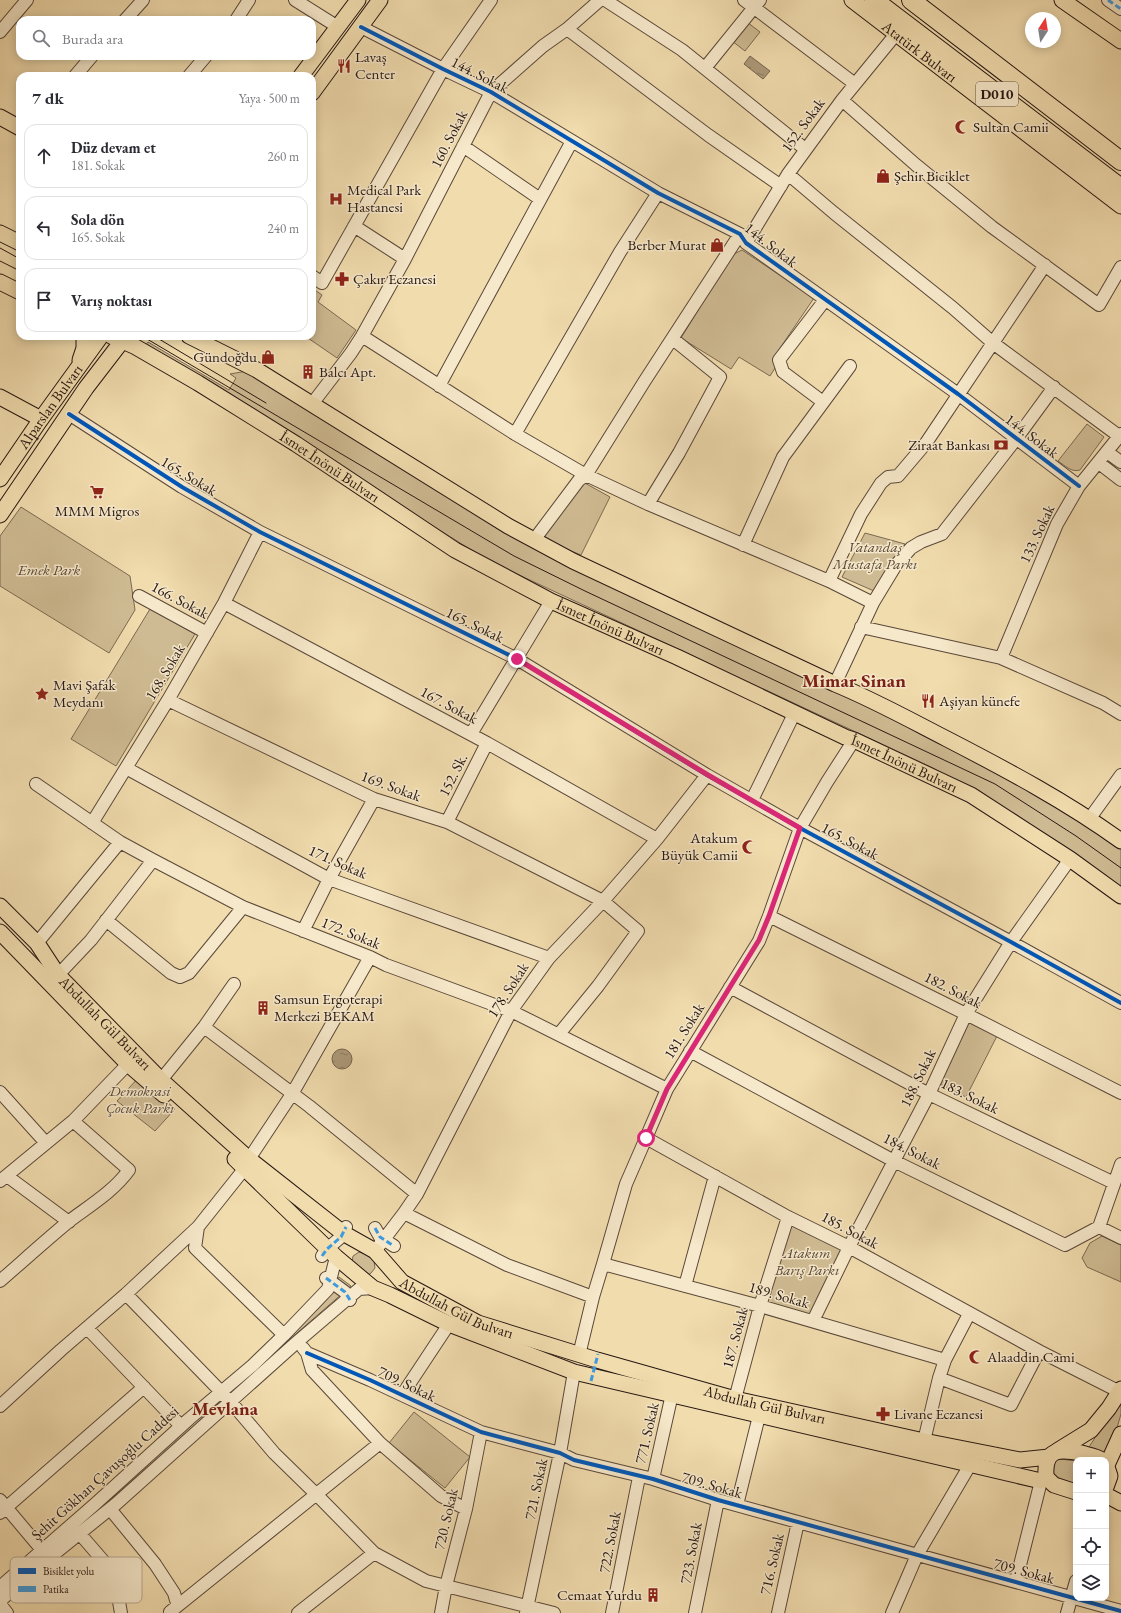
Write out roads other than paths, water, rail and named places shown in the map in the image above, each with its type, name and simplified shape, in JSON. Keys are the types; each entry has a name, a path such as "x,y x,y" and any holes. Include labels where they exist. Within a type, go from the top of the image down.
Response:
{"highway":[{"name":"Atatürk Bulvarı","path":"874,0 1121,188"},
{"name":"D010","path":"911,0 1121,161"}],"main road":[{"path":"316,56 358,0"},
{"path":"316,88 380,0"},
{"name":"Atatürk Bulvarı","path":"852,0 1121,206"},
{"path":"1062,0 1121,41"},
{"path":"338,27 361,27"},
{"path":"304,72 313,60"},
{"path":"0,117 16,126"},
{"path":"0,233 16,241"},
{"path":"0,282 16,290"},
{"path":"77,368 84,348 84,340"},
{"name":"Alparslan Bulvarı","path":"0,479 98,340"},
{"name":"Alparslan Bulvarı","path":"0,515 118,340"},
{"name":"İsmet İnönü Bulvarı","path":"123,340 296,444 455,550 551,601 677,657 794,714 854,740 971,795 1070,859 1121,896"},
{"path":"200,340 257,370 508,526 573,561 835,684 864,696 984,758 1090,818 1121,841"},
{"path":"0,397 41,419"},
{"name":"Abdullah Gül Bulvarı","path":"0,906 37,943 58,975 161,1080 247,1164 328,1254 373,1288 390,1294 449,1324 592,1378 672,1394 759,1416 970,1465 1044,1479"},
{"name":"Abdullah Gül Bulvarı","path":"0,932 128,1064 247,1164 344,1230 385,1246 402,1282 478,1323 580,1355 598,1357 735,1400 924,1441 1020,1460 1052,1455 1059,1450 1096,1457"},
{"path":"1073,1491 1054,1486 1044,1479 1046,1463 1052,1455 1091,1430 1120,1390"},
{"path":"1109,1472 1121,1434"},
{"path":"1109,1497 1121,1503"}],"street":[{"path":"0,32 27,0"},
{"path":"129,16 143,0"},
{"path":"239,16 249,0"},
{"path":"295,0 338,27"},
{"path":"316,279 322,283 443,69 491,0"},
{"name":"160. Sokak","path":"312,404 351,353 362,336 491,92 543,46 600,0"},
{"path":"605,0 682,50 805,149"},
{"path":"744,0 757,4 855,84"},
{"path":"1108,0 1121,9"},
{"path":"705,68 757,4"},
{"name":"144. Sokak","path":"361,27 491,92 658,193 743,238 825,300 958,394 1079,486"},
{"path":"567,28 708,135 781,186"},
{"name":"152. Sokak","path":"534,540 579,480 586,474 673,339 781,186 805,149 842,100 896,34"},
{"path":"78,72 89,60"},
{"path":"192,72 203,60"},
{"path":"842,100 916,165 992,227 1098,305 1120,270"},
{"path":"439,386 572,141"},
{"path":"463,146 540,199"},
{"path":"788,174 953,308 993,343 1120,435"},
{"path":"515,434 620,252 658,193"},
{"path":"354,226 404,259"},
{"path":"829,581 860,514 881,484 888,477 898,476 926,443 1045,265"},
{"path":"822,402 783,372 779,360 825,300"},
{"path":"362,336 515,434 586,474 648,504 829,581 873,603"},
{"path":"648,504 679,453 720,377 673,339"},
{"path":"743,545 783,457 822,402 850,366"},
{"path":"835,684 873,603 904,555 921,542 942,534 1016,439 1054,387"},
{"name":"165. Sokak","path":"68,414 182,487 260,532 517,659 708,775 800,828 1121,1002"},
{"name":"133. Sokak","path":"1001,658 1057,524 1079,486 1120,435"},
{"path":"1107,452 1121,462"},
{"path":"1099,463 1121,480"},
{"name":"168. Sokak","path":"92,823 168,700 207,633 260,532"},
{"name":"166. Sokak","path":"139,596 207,633"},
{"name":"152. Sk.","path":"471,734 551,601"},
{"name":"167. Sokak","path":"224,603 471,734 657,839"},
{"path":"861,627 1001,658 1103,703 1121,714"},
{"name":"169. Sokak","path":"168,700 374,799 447,822 603,901 638,931 598,986 559,1034"},
{"path":"752,800 794,714"},
{"name":"181. Sokak","path":"580,1355 593,1297 604,1264 626,1184 667,1089 759,940 800,828 854,740"},
{"name":"152. Sk.","path":"447,822 487,743"},
{"name":"171. Sokak","path":"126,768 329,879 549,958"},
{"name":"178. Sokak","path":"385,1246 417,1194 511,1011 549,958 603,901 657,839 708,775"},
{"path":"1090,818 1121,775"},
{"name":"172. Sokak","path":"36,784 120,842 244,907 386,965 511,1011 667,1089"},
{"path":"303,931 329,879 374,799"},
{"path":"37,943 120,842"},
{"name":"188. Sokak","path":"813,1321 849,1247 929,1094 966,1014 1011,942 1070,859"},
{"path":"58,975 90,940 153,860"},
{"path":"106,920 165,969 180,977 189,973 244,907"},
{"name":"182. Sokak","path":"769,916 1121,1093"},
{"path":"0,1406 126,1294 198,1227 247,1164 292,1094 370,958"},
{"path":"161,1080 204,1027 234,984"},
{"name":"183. Sokak","path":"730,988 929,1094 1114,1183"},
{"path":"204,1027 309,1106 417,1194"},
{"name":"184. Sokak","path":"690,1051 894,1161 1065,1245 1100,1227"},
{"path":"69,1222 3,1179 73,1121 128,1064"},
{"path":"0,1092 46,1142"},
{"path":"0,1281 69,1222 108,1192 129,1170 73,1121"},
{"name":"185. Sokak","path":"646,1138 788,1216 849,1247 969,1314 1039,1351 1120,1390"},
{"path":"1121,1164 1100,1227 1121,1238"},
{"path":"684,1286 715,1176"},
{"path":"404,1213 507,1265 593,1297"},
{"name":"187. Sokak","path":"735,1400 760,1306 788,1216"},
{"path":"198,1227 195,1248 284,1335"},
{"path":"375,1228 385,1246"},
{"path":"328,1254 341,1237 344,1230"},
{"name":"Şehit Gökhan Çavuşoğlu Caddesi","path":"34,1557 181,1426 253,1365 284,1335 328,1289 328,1254"},
{"name":"189. Sokak","path":"604,1264 760,1306 945,1360"},
{"path":"328,1280 345,1292 349,1299"},
{"path":"51,1557 110,1509 297,1342 349,1299 358,1288 373,1288"},
{"path":"126,1294 220,1393 230,1401 274,1453 374,1552 426,1581 527,1610 554,1613"},
{"path":"924,1441 939,1378 945,1360 969,1314"},
{"path":"402,1395 449,1324"},
{"path":"87,1328 181,1426"},
{"path":"297,1342 307,1353 312,1370 380,1443 441,1496 466,1509"},
{"path":"939,1378 1010,1404 1039,1351"},
{"name":"709. Sokak","path":"307,1353 330,1361 481,1432 560,1453 574,1460 652,1480 718,1500 1121,1611"},
{"path":"592,1378 598,1357"},
{"name":"721. Sokak","path":"527,1610 560,1453 574,1372"},
{"path":"42,1550 2,1507 144,1387"},
{"name":"771. Sokak","path":"652,1480 672,1394"},
{"path":"737,1505 759,1416"},
{"name":"720. Sokak","path":"441,1613 446,1586 466,1509 481,1432"},
{"path":"167,1613 380,1443"},
{"path":"892,1613 917,1555 970,1465"},
{"name":"722. Sokak","path":"612,1613 639,1477"},
{"path":"1016,1581 1044,1479"},
{"name":"723. Sokak","path":"695,1613 718,1500"},
{"path":"110,1509 155,1564 174,1593 176,1600 180,1603"},
{"name":"716. Sokak","path":"778,1613 798,1522"},
{"path":"80,1534 100,1557"},
{"path":"298,1613 374,1552"},
{"name":"Şehit Gökhan Çavuşoğlu Caddesi","path":"0,1587 10,1578"},
{"path":"0,1601 10,1592"},
{"path":"1067,1613 1073,1593"},
{"path":"119,1603 121,1613"},
{"path":"0,1604 7,1613"}],"water":[{"path":"750,56 770,71 763,79 744,64"},
{"path":"342,1049 349,1052 352,1059 349,1066 342,1069 335,1066 332,1059 335,1052"}],"tram line":[{"path":"0,248 16,257"},
{"path":"0,261 16,269"},
{"path":"149,340 514,556 585,591 995,784 1076,836 1121,868"},
{"path":"161,340 266,403"}],"place":[{"name":"Lavaş Center","path":"344,66"},
{"name":"Sultan Camii","path":"962,127"},
{"name":"Şehir Biciklet","path":"883,176"},
{"name":"Medical Park Hastanesi","path":"336,199"},
{"name":"Berber Murat","path":"717,245"},
{"name":"Çakır Eczanesi","path":"342,279"},
{"name":"Gündoğdu","path":"268,357"},
{"name":"Balcı Apt.","path":"308,372"},
{"name":"Ziraat Bankası","path":"1001,445"},
{"name":"MMM Migros","path":"97,492"},
{"name":"Mavi Şafak Meydanı","path":"42,694"},
{"name":"Aşiyan künefe","path":"928,701"},
{"name":"Atakum Büyük Camii","path":"749,847"},
{"name":"Samsun Ergoterapi Merkezi BEKAM","path":"263,1008"},
{"name":"Alaaddin Cami","path":"976,1357"},
{"name":"Livane Eczanesi","path":"883,1414"},
{"name":"Cemaat Yurdu","path":"653,1595"}],"district":[{"name":"Mimar Sinan","path":"854,680"},
{"name":"Mevlana","path":"225,1408"}],"park label":[{"name":"Vatandaş Mustafa Parkı","path":"875,556"},
{"name":"Emek Park","path":"49,570"},
{"name":"Demokrasi Çocuk Parkı","path":"140,1100"},
{"name":"Atakum Barış Parkı","path":"807,1262"}]}
